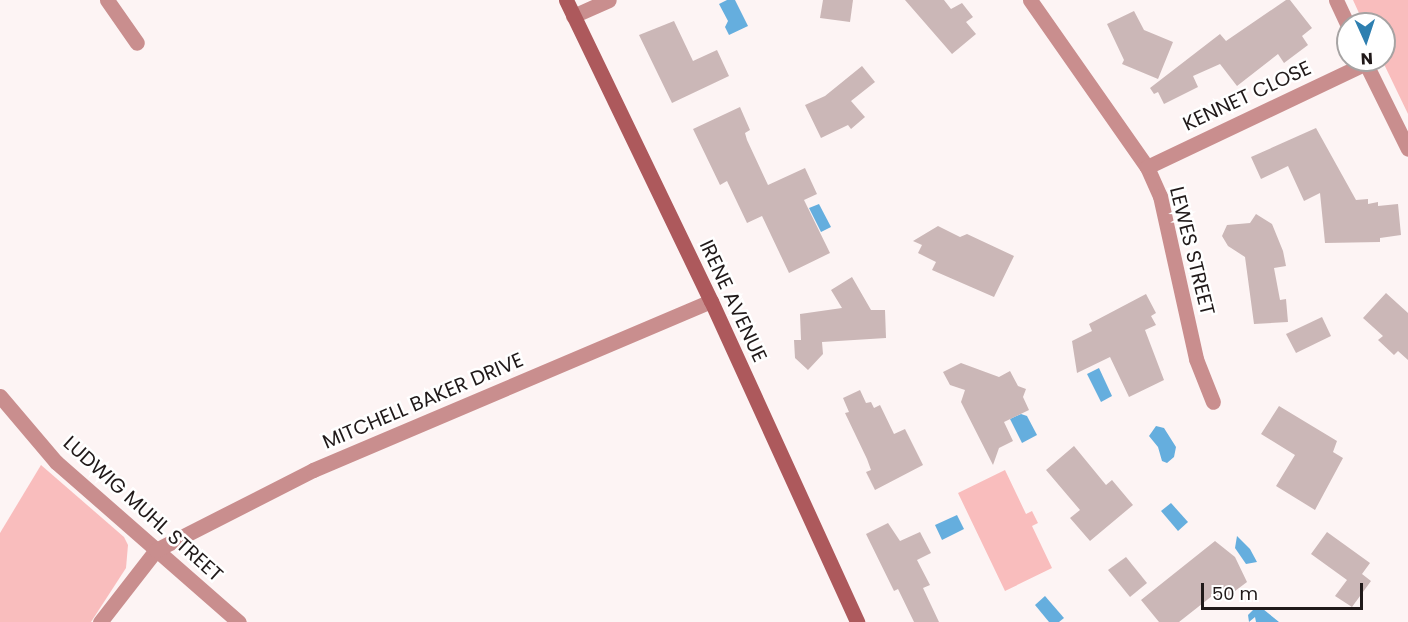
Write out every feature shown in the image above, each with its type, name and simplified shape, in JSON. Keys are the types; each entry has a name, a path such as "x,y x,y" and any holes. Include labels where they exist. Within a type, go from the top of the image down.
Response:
{"street":[{"path":"107,0 137,43"},
{"name":"IRENE AVENUE","path":"566,0 711,301 857,622"},
{"path":"573,16 609,0"},
{"name":"LEWES STREET","path":"1030,0 1148,167 1160,196 1196,359 1213,402"},
{"name":"KENNET CLOSE","path":"1148,167 1344,72"},
{"path":"1370,72 1408,149"},
{"name":"MITCHELL BAKER DRIVE","path":"156,550 314,470 711,301"},
{"name":"LUDWIG MUHL STREET","path":"0,396 56,462 239,622"},
{"path":"100,622 156,550"}],"shaded area":[{"path":"1353,0 1408,0 1408,114 1388,72 1396,72 1396,12 1358,12"},
{"path":"41,465 124,537 128,545 126,568 91,622 0,622 0,533"},
{"path":"1005,470 1026,514 1032,511 1038,523 1032,526 1052,568 1005,591 958,493"}],"water":[{"path":"727,0 735,0 748,26 729,35 725,27 728,21 719,4"},
{"path":"819,204 831,227 821,232 809,208"},
{"path":"1099,368 1112,396 1101,402 1087,374"},
{"path":"1021,414 1027,416 1037,435 1022,443 1010,419"},
{"path":"1156,426 1164,428 1176,447 1174,457 1167,463 1162,461 1158,447 1149,436"},
{"path":"1171,503 1188,522 1178,531 1161,511"},
{"path":"957,515 964,529 942,540 935,525"},
{"path":"1237,536 1250,549 1257,562 1246,564 1235,548"},
{"path":"1045,596 1064,618 1059,622 1049,622 1035,605"},
{"path":"1256,607 1263,609 1279,622 1256,622 1255,617 1249,622 1248,615"}],"building":[{"path":"823,0 853,0 850,22 820,18"},
{"path":"905,0 944,0 951,9 962,3 973,17 966,22 976,34 952,54"},
{"path":"1286,0 1290,0 1312,28 1302,36 1308,45 1284,63 1278,54 1237,86 1220,64 1193,76 1198,87 1164,104 1158,92 1154,94 1150,88 1220,34 1226,41"},
{"path":"1134,11 1144,30 1173,42 1158,79 1122,64 1124,60 1107,24"},
{"path":"674,21 693,61 717,50 729,76 672,103 639,35"},
{"path":"862,66 875,82 851,101 865,117 851,129 848,125 821,138 805,105 825,96"},
{"path":"740,107 750,130 745,133 747,140 768,185 805,168 817,194 804,200 830,253 789,273 762,216 747,223 727,181 720,185 693,129"},
{"path":"1316,128 1356,200 1368,199 1368,204 1378,202 1378,206 1398,204 1401,235 1380,238 1380,242 1325,243 1320,193 1304,201 1288,166 1261,179 1251,157"},
{"path":"1256,214 1272,224 1283,251 1286,266 1274,268 1280,300 1286,299 1288,322 1254,324 1245,257 1228,246 1222,236 1227,225 1250,223"},
{"path":"938,226 960,237 967,234 1014,256 994,297 932,270 936,262 918,253 922,245 913,241"},
{"path":"852,277 871,310 885,310 886,338 822,342 823,354 808,370 795,358 794,340 801,340 800,314 842,308 831,290"},
{"path":"1386,293 1408,313 1408,360 1398,351 1394,355 1378,340 1383,336 1363,318"},
{"path":"1146,294 1156,313 1151,316 1156,325 1145,330 1164,380 1129,397 1110,357 1077,373 1072,341 1092,331 1089,324"},
{"path":"1322,317 1331,336 1296,353 1286,334"},
{"path":"961,363 999,377 1010,371 1018,386 1026,389 1023,397 1029,410 1004,422 1013,441 999,448 993,465 961,402 965,390 950,385 943,372"},
{"path":"860,390 866,403 871,402 874,408 880,405 894,434 905,429 923,465 875,490 866,472 871,470 867,459 845,413 849,412 843,398"},
{"path":"1279,406 1337,441 1333,452 1343,458 1315,510 1276,486 1295,455 1261,434"},
{"path":"1074,446 1106,485 1112,480 1133,505 1090,541 1070,518 1080,510 1046,470"},
{"path":"888,523 900,541 920,532 931,553 917,560 930,585 923,588 939,622 914,622 898,589 894,591 866,534"},
{"path":"1327,532 1370,563 1362,574 1371,581 1352,607 1335,596 1347,580 1311,554"},
{"path":"1215,541 1235,557 1247,582 1227,597 1212,596 1179,622 1159,622 1141,600"},
{"path":"1126,557 1147,583 1130,597 1108,570"}]}
